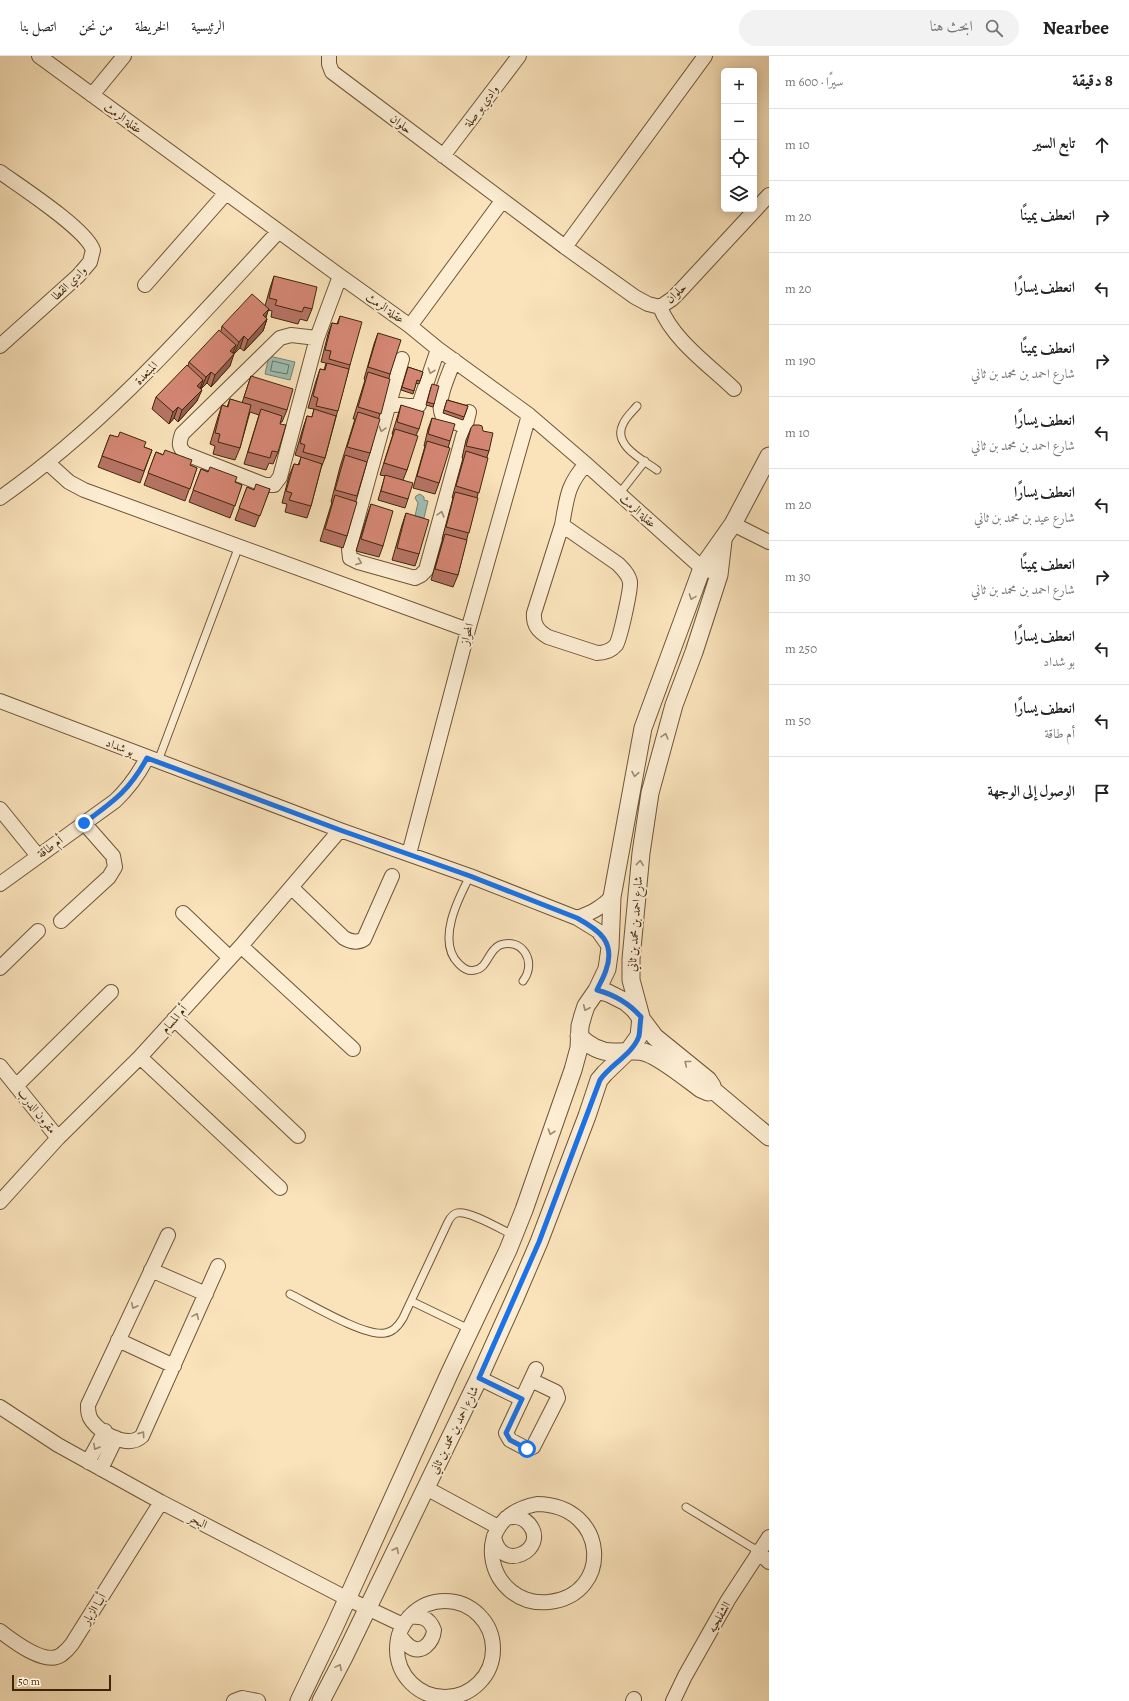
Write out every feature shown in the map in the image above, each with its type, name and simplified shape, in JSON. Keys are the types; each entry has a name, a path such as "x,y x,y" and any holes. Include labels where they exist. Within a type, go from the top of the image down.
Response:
{"street":[{"name":"عقلة الرمث","path":"39,56 278,232 410,326 438,349 529,415 702,568 719,575"},
{"path":"92,95 124,56"},
{"name":"حلوان","path":"329,56 329,64 332,72 564,247 635,297 648,304 660,307 672,300 769,196"},
{"name":"وادي بو صلة","path":"443,156 519,56"},
{"path":"564,247 705,56"},
{"name":"وادي القطا","path":"0,172 75,228 88,239 94,250 90,262 78,276 0,346"},
{"path":"145,284 226,193"},
{"path":"410,326 502,201"},
{"name":"المبتعدة","path":"0,498 48,463 132,387 278,232"},
{"path":"317,338 292,335 280,338 182,434 179,442 181,450 186,454 265,485 274,485 280,477 317,338 340,276"},
{"path":"660,307 665,320 676,334 734,389"},
{"path":"388,407 396,403 411,407 419,405 438,349"},
{"path":"402,358 348,549 350,558 358,562 415,578 426,570 469,412"},
{"path":"454,360 441,399 440,412 444,419 460,424 465,429"},
{"name":"المحواز","path":"409,854 468,630 529,415"},
{"name":"شارع احمد بن محمد بن ثاني","path":"299,1701 348,1599 524,1210 573,1070 579,1048 583,1015 586,1006 597,990 607,969 610,948 612,897 643,728 702,568 734,524 769,456"},
{"path":"48,463 58,474 84,490 468,630"},
{"path":"562,525 618,564 625,572 630,582 619,639 612,649 605,653 597,653 548,637 540,633 534,620 534,613 562,525 570,487 586,464"},
{"path":"734,524 769,542"},
{"name":"شارع احمد بن محمد بن ثاني","path":"321,1701 368,1608 479,1378 539,1242 598,1084 605,1073 629,1050 639,1036 641,1017 632,980 630,959 641,853 650,793 674,704 694,652 719,575 723,539"},
{"name":"بو شداد","path":"0,701 340,830 470,876 577,918 598,931 610,948"},
{"name":"أم طاقة","path":"0,884 115,801 152,759"},
{"path":"0,809 38,856"},
{"path":"61,921 109,877 115,867 113,856 84,823"},
{"name":"أم المسام","path":"0,1202 58,1138 140,1057 241,946 340,830"},
{"path":"292,888 344,938 349,941 360,941 364,939 392,876"},
{"path":"577,918 594,912 604,906 612,897"},
{"path":"183,913 230,958"},
{"path":"0,968 38,931"},
{"path":"241,946 354,1049"},
{"path":"597,990 617,997 634,1009 655,1037 708,1080 713,1090 769,1137"},
{"path":"16,1086 111,992"},
{"path":"174,1019 298,1136"},
{"path":"580,1036 585,1042 599,1049 614,1052 629,1050 645,1052 701,1089 708,1092 713,1090"},
{"path":"140,1057 280,1188"},
{"name":"مقرون الدرب","path":"0,1066 58,1138"},
{"path":"168,1235 88,1405 88,1413 91,1420 111,1435 132,1442 138,1440 142,1436 218,1266"},
{"path":"151,1270 206,1294"},
{"path":"118,1340 174,1366"},
{"path":"533,1375 556,1392 558,1398 533,1447 530,1448 524,1448 510,1440 506,1433 522,1399 533,1375"},
{"path":"479,1378 522,1399"},
{"name":"البحر","path":"0,1406 23,1423 88,1462 161,1502 348,1599 404,1626"},
{"path":"88,1462 111,1435"},
{"path":"101,1469 111,1435"},
{"path":"426,1488 499,1527"},
{"name":"أبــا الزبار","path":"0,1631 32,1652 46,1658 60,1656 72,1644 161,1502"},
{"path":"548,1504 559,1507 579,1519 589,1533 595,1550 591,1572 586,1581 578,1589 559,1600 538,1602 517,1595 501,1580 495,1570 492,1559 491,1548 499,1527 515,1511 525,1506 548,1504"},
{"name":"الشفلحيه","path":"673,1701 685,1676 758,1552 769,1537"},
{"path":"758,1552 769,1562"},
{"path":"451,1601 468,1607 483,1619 492,1635 493,1654 487,1672 475,1686 459,1695 449,1696 431,1694 414,1685 403,1670 397,1652 404,1626 423,1606 437,1602 451,1601"},
{"path":"234,1701 242,1698 258,1701"}],"lane":[{"path":"637,406 622,424 620,434 623,444 657,470"},
{"path":"619,494 645,461"},
{"path":"152,759 239,546"},
{"path":"470,876 461,893 448,938 451,953 460,966 471,971 477,970 485,964 494,949 500,945 513,945 521,948 529,959 529,970 523,981"},
{"path":"290,1294 362,1329 378,1334 390,1332 400,1324 452,1216 460,1213 471,1216 514,1235"},
{"path":"411,1301 471,1330"},
{"path":"686,1507 758,1552"}],"water":[{"path":"269,356 295,362 290,380 265,374"},
{"path":"420,494 424,497 424,500 428,501 424,518 415,516 418,503 415,498"}],"building":[{"path":"274,276 317,287 312,309 304,307 302,312 275,305 277,300 269,298"},
{"path":"252,294 269,309 263,315 267,319 248,340 244,336 239,342 222,326"},
{"path":"340,316 362,322 350,365 329,359 331,351 325,350 332,323 338,324"},
{"path":"219,330 236,345 230,351 234,354 215,375 211,372 206,377 189,362"},
{"path":"378,333 401,340 390,374 368,367"},
{"path":"327,363 349,369 338,411 316,406 318,398 313,396 320,369 325,370"},
{"path":"187,365 203,380 197,386 202,390 182,410 178,407 173,412 156,397"},
{"path":"408,367 423,372 420,381 417,380 414,391 402,387"},
{"path":"368,372 390,379 381,414 358,407"},
{"path":"251,376 293,389 287,410 244,397"},
{"path":"432,384 439,386 434,404 427,402"},
{"path":"230,399 251,405 240,448 218,442 220,434 215,433 222,405 228,407"},
{"path":"447,400 468,406 464,417 444,410"},
{"path":"401,405 424,412 419,429 397,422"},
{"path":"261,409 282,416 280,424 286,425 278,452 272,451 270,458 248,452"},
{"path":"314,409 336,416 325,458 303,452 305,445 300,443 307,416 312,417"},
{"path":"358,412 380,419 370,453 347,447"},
{"path":"432,418 455,424 450,441 428,434"},
{"path":"473,425 482,426 483,431 493,433 489,451 466,446"},
{"path":"395,429 418,436 407,470 384,463"},
{"path":"120,432 146,442 144,447 152,450 144,471 102,456 110,435 118,437"},
{"path":"427,441 450,448 439,483 417,476"},
{"path":"165,450 192,460 190,465 197,468 190,489 148,473 156,452 163,455"},
{"path":"466,451 488,458 479,493 456,486"},
{"path":"345,455 367,462 357,496 335,490"},
{"path":"301,457 322,464 311,506 289,500 292,493 286,491 294,464 299,465"},
{"path":"210,467 237,477 235,482 242,485 235,506 193,490 201,469 208,472"},
{"path":"385,475 413,483 408,499 381,491"},
{"path":"256,484 270,489 260,516 239,508 247,487 254,490"},
{"path":"455,492 478,498 469,533 446,527"},
{"path":"335,495 357,502 347,536 325,529"},
{"path":"371,504 393,511 383,546 361,539"},
{"path":"406,513 429,520 419,554 397,548"},
{"path":"445,534 467,540 458,575 435,569"}],"route":[{"path":"84,823 115,801 127,789 137,776 147,758 340,830 470,876 577,918 593,927 603,937 610,948 607,969 597,990 617,997 634,1009 641,1017 639,1036 635,1044 605,1073 596,1088 587,1116 539,1242 479,1378 522,1399 506,1433 510,1440 527,1449"}]}
